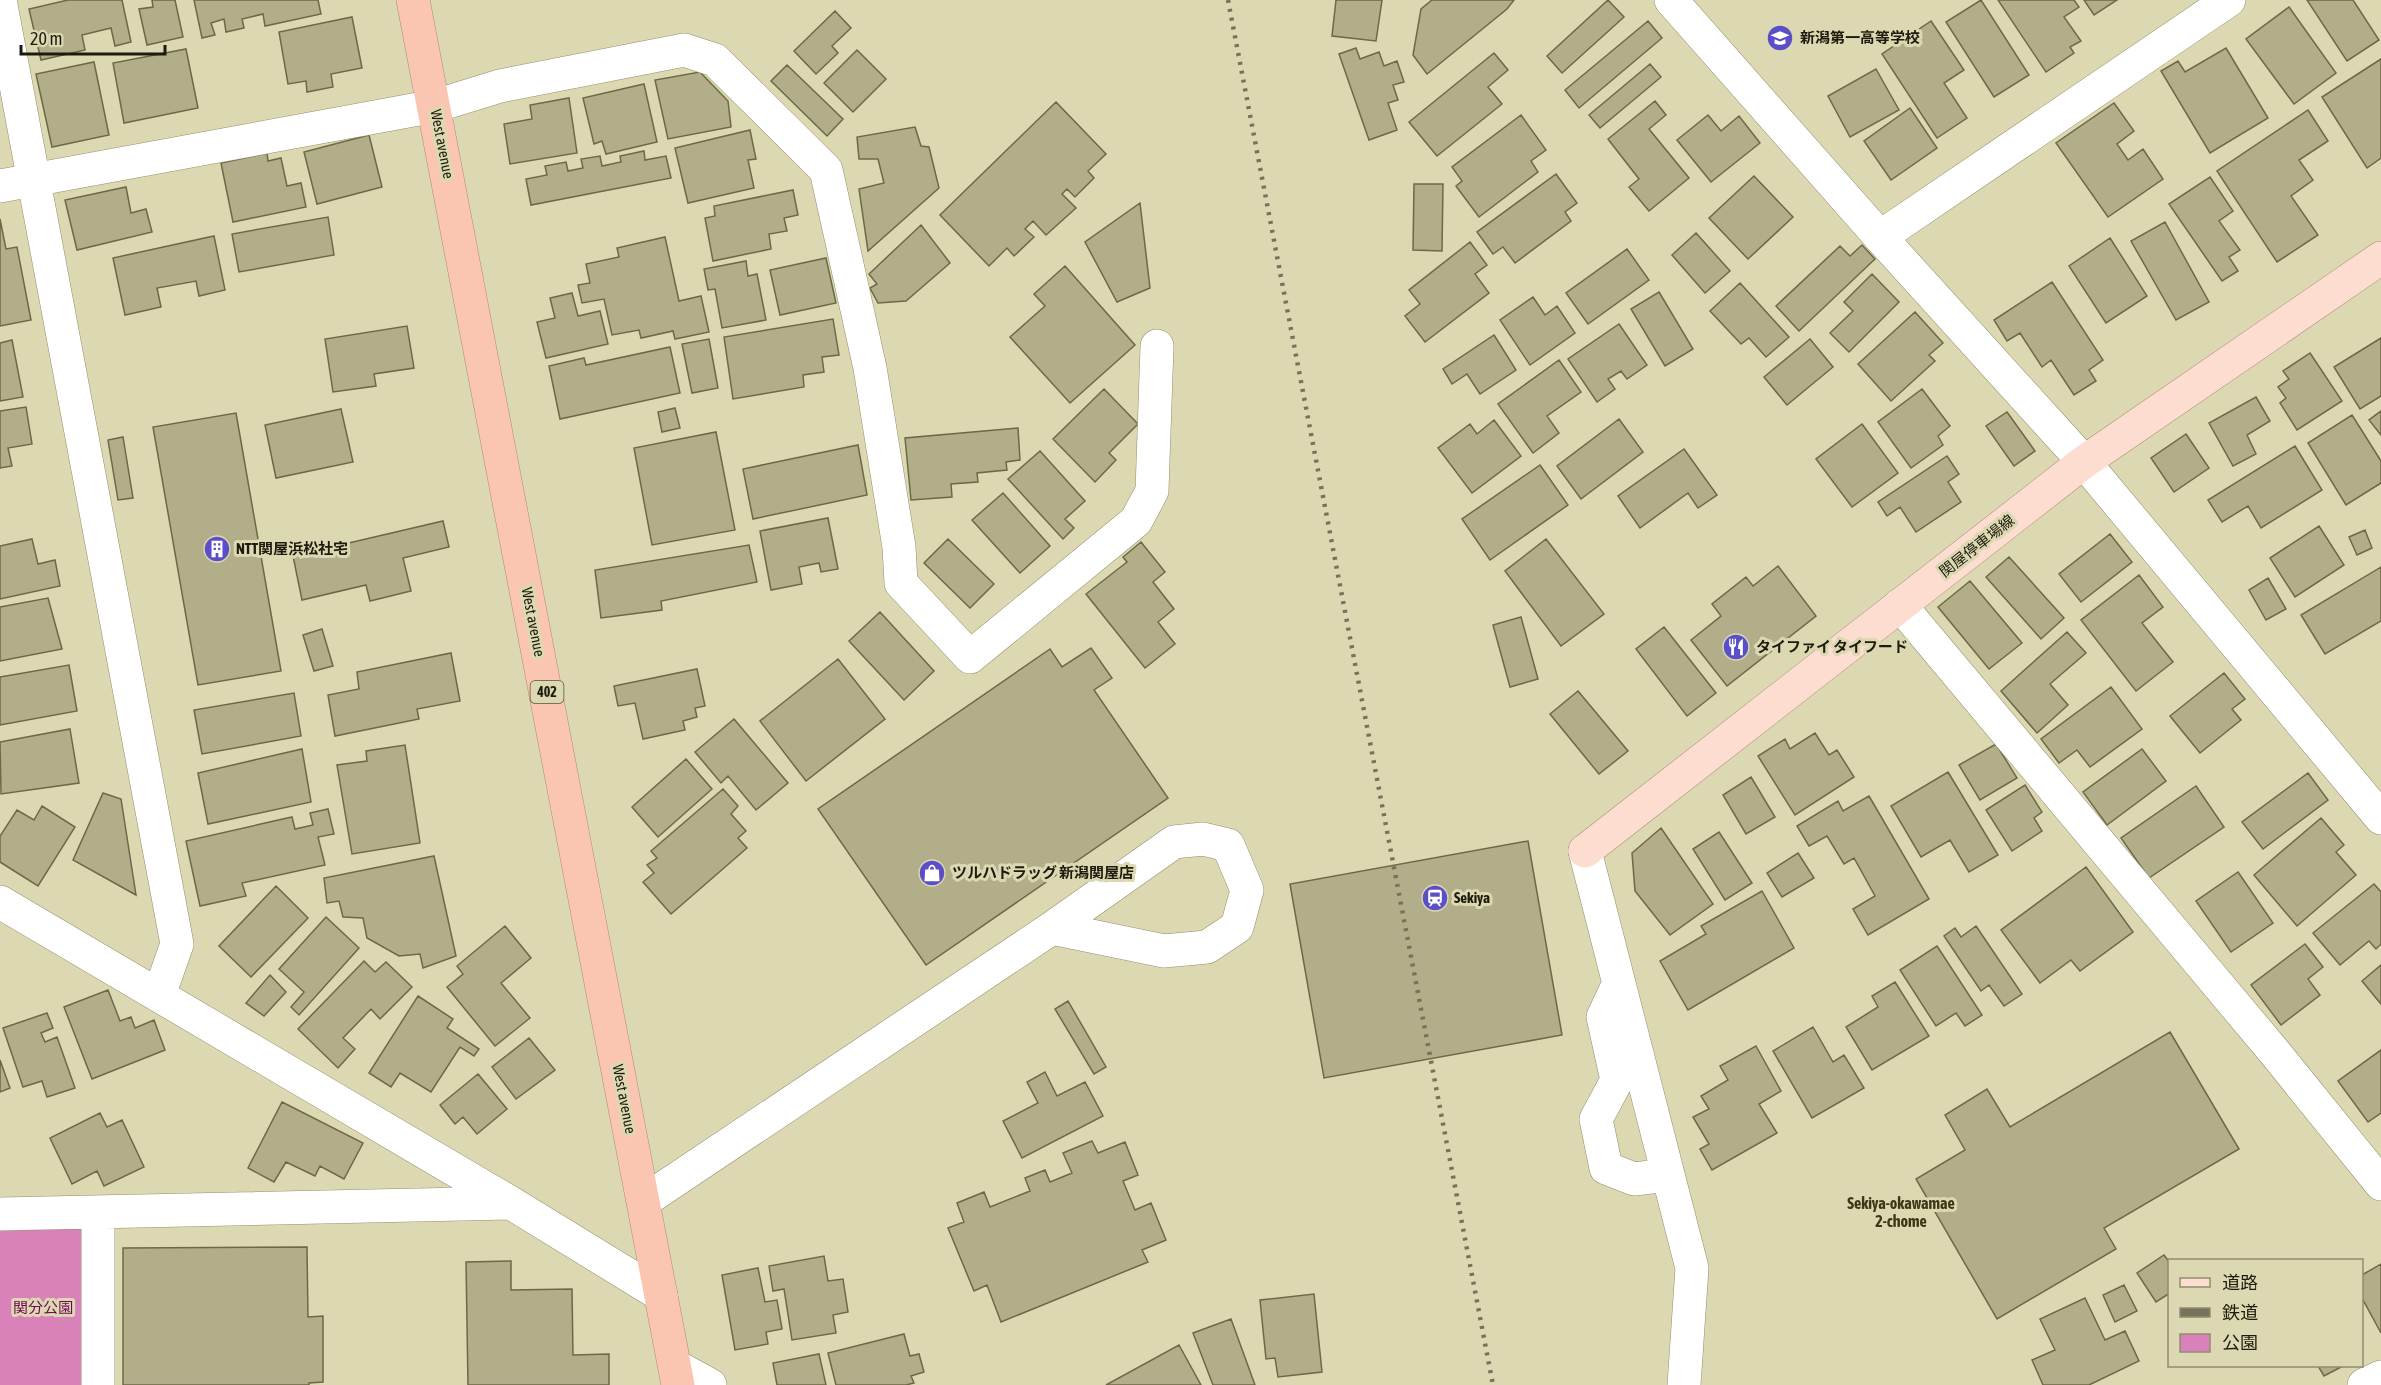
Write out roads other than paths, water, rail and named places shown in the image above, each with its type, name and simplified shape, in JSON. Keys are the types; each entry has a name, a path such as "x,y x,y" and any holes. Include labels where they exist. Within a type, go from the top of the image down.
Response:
{"highway":[{"name":"West avenue","path":"413,0 676,1375"}],"main road":[{"name":"関屋停車場線","path":"1585,850 2084,462 2381,258"}],"street":[{"path":"0,0 177,944 159,995"},
{"path":"1671,0 1880,237 2084,462 2381,818"},
{"path":"1880,237 2229,0"},
{"path":"0,186 435,106 500,86 684,50 715,60 826,170 870,368 899,547 901,583 970,657 1136,521 1152,491 1157,346"},
{"path":"1900,605 2276,1054 2381,1184"},
{"path":"644,1200 1052,928 1174,842 1203,839 1228,845 1247,890 1237,927 1207,947 1164,951 1052,928"},
{"path":"1585,850 1692,1268 1684,1385"},
{"path":"0,902 511,1203 661,1295"},
{"path":"1619,983 1603,1017 1617,1080 1596,1119 1606,1168 1634,1179 1668,1175"},
{"path":"0,1214 511,1203"},
{"path":"98,1212 98,1385"},
{"path":"676,1375 710,1385"},
{"path":"2364,1385 2381,1377"}],"railway":[{"path":"1228,0 1493,1385"}],"place":[{"name":"新潟第一高等学校","path":"1780,38"},
{"name":"NTT関屋浜松社宅","path":"217,549"},
{"name":"タイファイ タイフード","path":"1736,647"},
{"name":"ツルハドラッグ 新潟関屋店","path":"932,873"},
{"name":"Sekiya","path":"1435,898"}],"district":[{"name":"Sekiya-okawamae 2-chome","path":"1901,1212"}],"park label":[{"name":"関分公園","path":"43,1308"}]}
